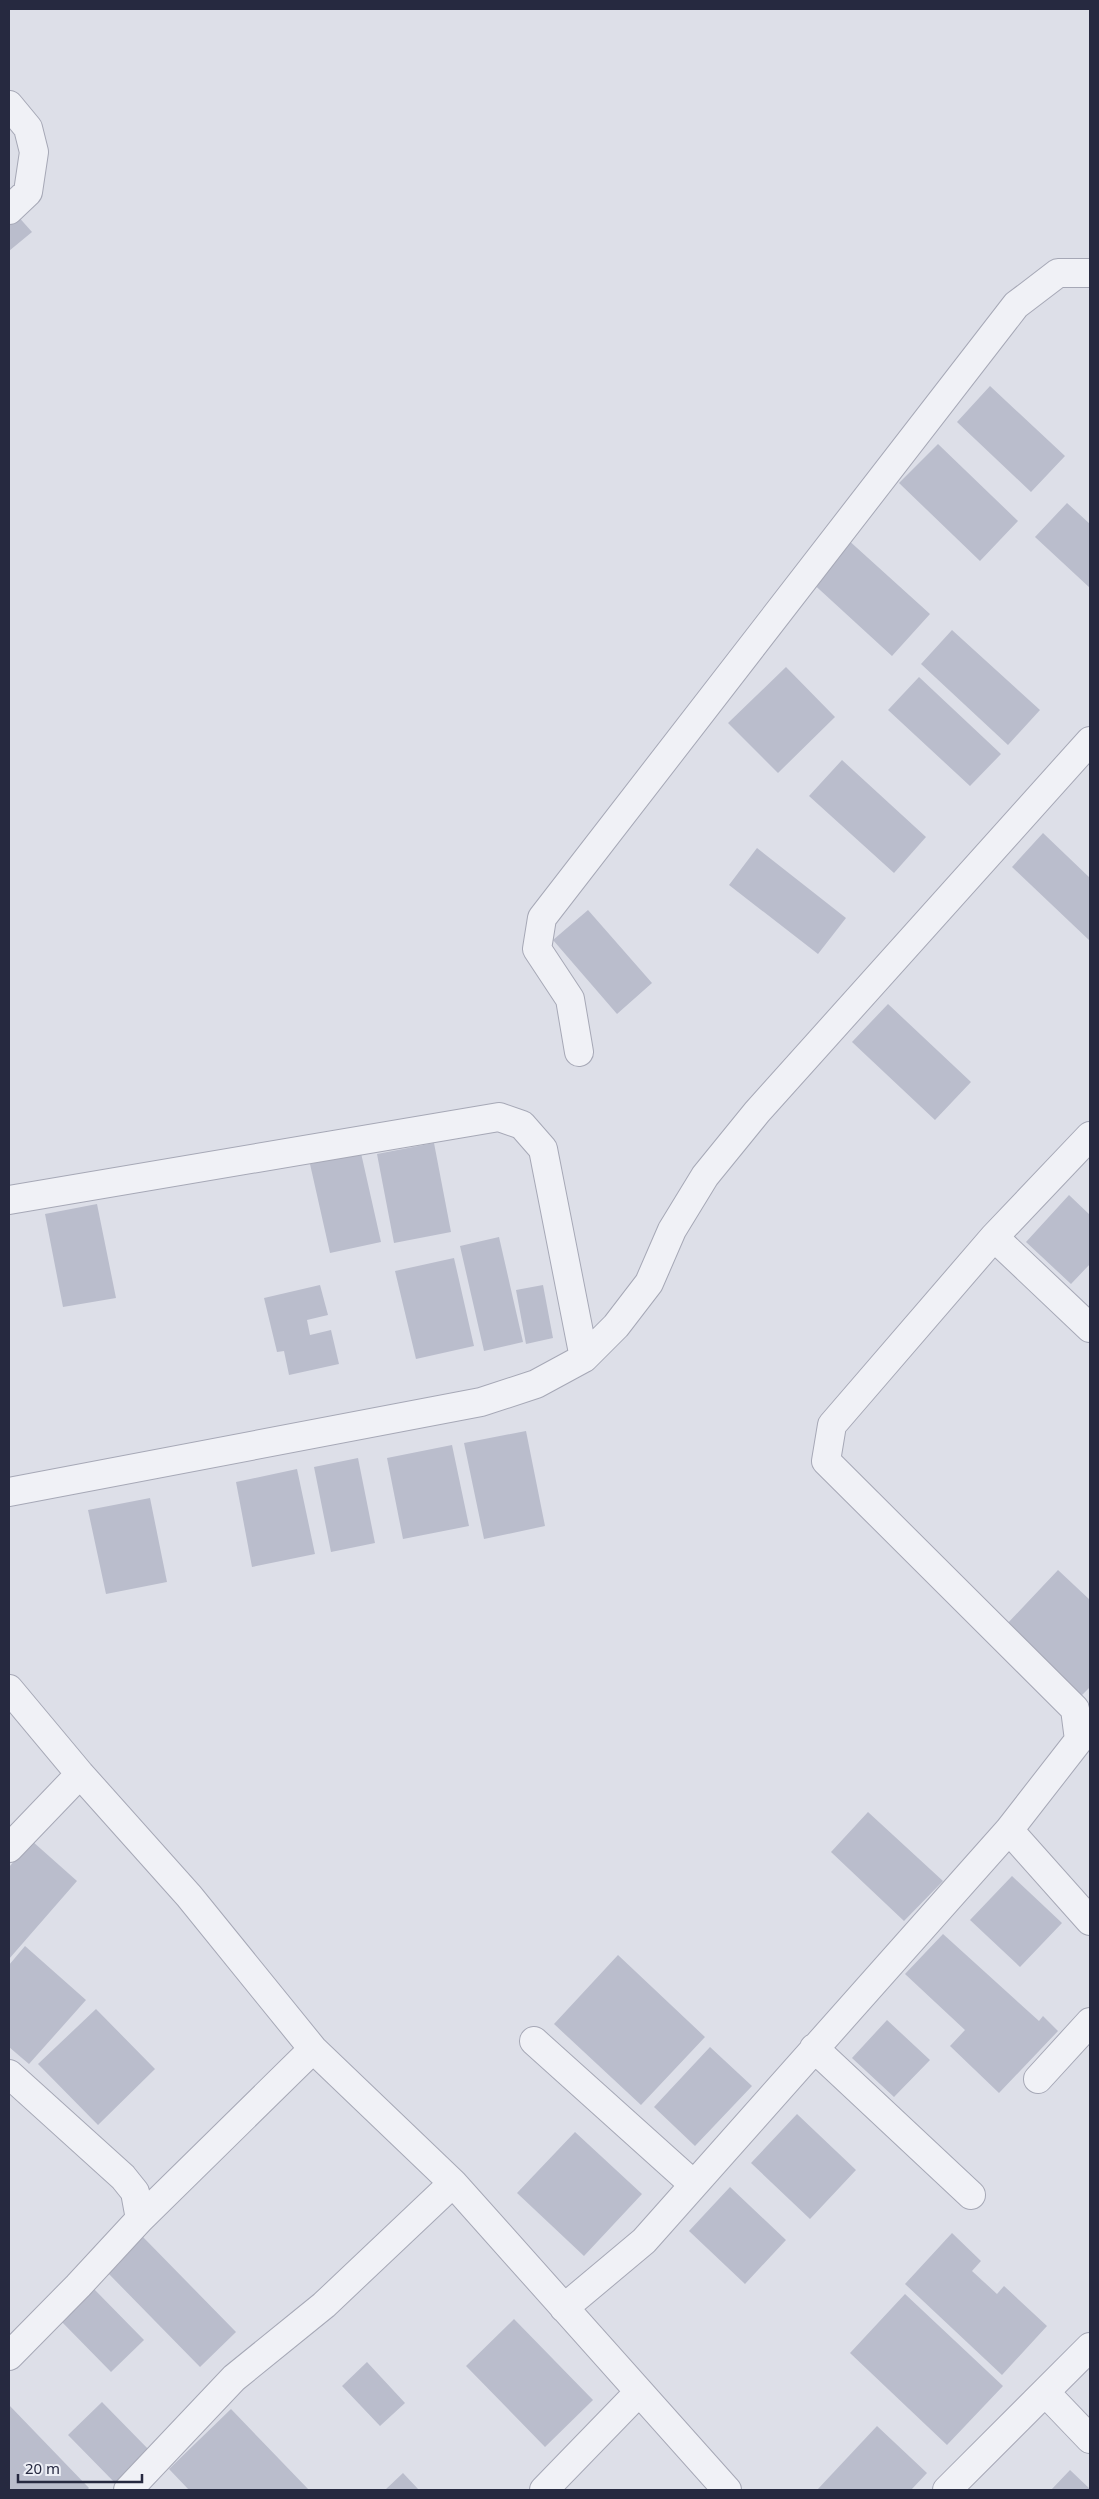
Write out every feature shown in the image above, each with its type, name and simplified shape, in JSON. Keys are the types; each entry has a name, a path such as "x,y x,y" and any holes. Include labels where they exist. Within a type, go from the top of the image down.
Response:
{"street":[{"path":"9,105 28,128 34,152 28,192 9,210"},
{"path":"579,1052 570,999 537,949 542,918 1016,305 1058,273 1090,273"},
{"path":"9,1492 481,1402 536,1384 584,1358 616,1326 649,1283 672,1230 704,1176 757,1112 1090,741"},
{"path":"9,1200 499,1117 522,1125 543,1149 584,1358"},
{"path":"564,2308 644,2241 692,2184 1009,1830 1079,1740 1075,1709 826,1461 832,1426 994,1237 1090,1136"},
{"path":"994,1237 1090,1328"},
{"path":"9,1689 80,1774 189,1896 313,2049 453,2182 726,2490"},
{"path":"9,1848 80,1774"},
{"path":"1009,1830 1090,1921"},
{"path":"1038,2079 1090,2022"},
{"path":"534,2042 692,2184"},
{"path":"814,2048 971,2195"},
{"path":"9,2356 140,2219 313,2049"},
{"path":"9,2074 123,2177 135,2192 140,2219"},
{"path":"128,2490 234,2378 324,2305 453,2182"},
{"path":"947,2490 1090,2347"},
{"path":"544,2490 639,2392"},
{"path":"1045,2392 1090,2439"}],"building":[{"path":"16,214 32,232 9,251 9,220"},
{"path":"990,386 1065,456 1031,492 957,422"},
{"path":"938,444 1018,521 980,561 899,483"},
{"path":"1067,503 1090,524 1090,588 1035,537"},
{"path":"846,538 930,614 892,656 808,579"},
{"path":"952,630 1040,710 1008,745 921,664"},
{"path":"786,667 835,717 778,773 728,723"},
{"path":"919,677 1001,754 970,786 888,710"},
{"path":"842,760 926,837 894,873 809,796"},
{"path":"1043,833 1090,878 1090,941 1012,867"},
{"path":"757,848 846,918 818,954 729,885"},
{"path":"588,910 652,983 617,1014 553,940"},
{"path":"888,1004 971,1082 935,1120 852,1042"},
{"path":"434,1143 451,1232 394,1243 377,1154"},
{"path":"361,1153 381,1242 330,1253 310,1164"},
{"path":"1069,1195 1090,1215 1090,1264 1071,1284 1026,1242"},
{"path":"97,1204 116,1298 63,1307 45,1214"},
{"path":"499,1237 523,1342 484,1351 460,1246"},
{"path":"454,1258 474,1346 416,1359 395,1271"},
{"path":"320,1285 328,1315 307,1320 310,1335 331,1330 339,1364 289,1375 284,1351 277,1352 264,1298"},
{"path":"543,1285 553,1338 526,1344 516,1290"},
{"path":"526,1431 545,1526 484,1539 464,1443"},
{"path":"452,1445 469,1526 403,1539 387,1458"},
{"path":"358,1458 375,1543 331,1552 314,1467"},
{"path":"297,1469 315,1554 252,1567 236,1482"},
{"path":"150,1498 167,1582 106,1594 88,1510"},
{"path":"1058,1570 1090,1600 1090,1687 1081,1696 1006,1625"},
{"path":"868,1812 943,1881 904,1921 831,1852"},
{"path":"32,1841 77,1881 9,1959 9,1867"},
{"path":"1012,1876 1062,1923 1020,1967 970,1920"},
{"path":"943,1934 1039,2021 1043,2016 1058,2031 999,2093 950,2046 965,2030 905,1974"},
{"path":"25,1946 86,2000 29,2064 9,2047 9,1965"},
{"path":"618,1955 705,2037 641,2105 554,2024"},
{"path":"96,2009 155,2069 98,2125 38,2064"},
{"path":"887,2020 930,2060 894,2097 852,2058"},
{"path":"710,2047 752,2086 695,2146 654,2107"},
{"path":"797,2114 856,2170 810,2219 751,2163"},
{"path":"575,2132 642,2194 584,2256 517,2193"},
{"path":"730,2187 786,2240 745,2284 689,2231"},
{"path":"952,2233 981,2261 972,2271 997,2294 1004,2286 1047,2326 1002,2375 905,2284"},
{"path":"143,2237 236,2332 200,2367 107,2272"},
{"path":"93,2288 144,2340 111,2372 60,2320"},
{"path":"905,2294 1003,2386 947,2445 850,2353"},
{"path":"514,2319 593,2400 545,2447 466,2366"},
{"path":"367,2362 405,2403 380,2426 342,2386"},
{"path":"102,2402 151,2452 117,2485 68,2435"},
{"path":"9,2405 89,2488 87,2490 9,2490"},
{"path":"231,2409 309,2490 189,2490 169,2469"},
{"path":"877,2426 927,2473 911,2490 817,2490"},
{"path":"1070,2470 1090,2489 1090,2490 1051,2490"},
{"path":"403,2473 419,2490 385,2490"}]}
